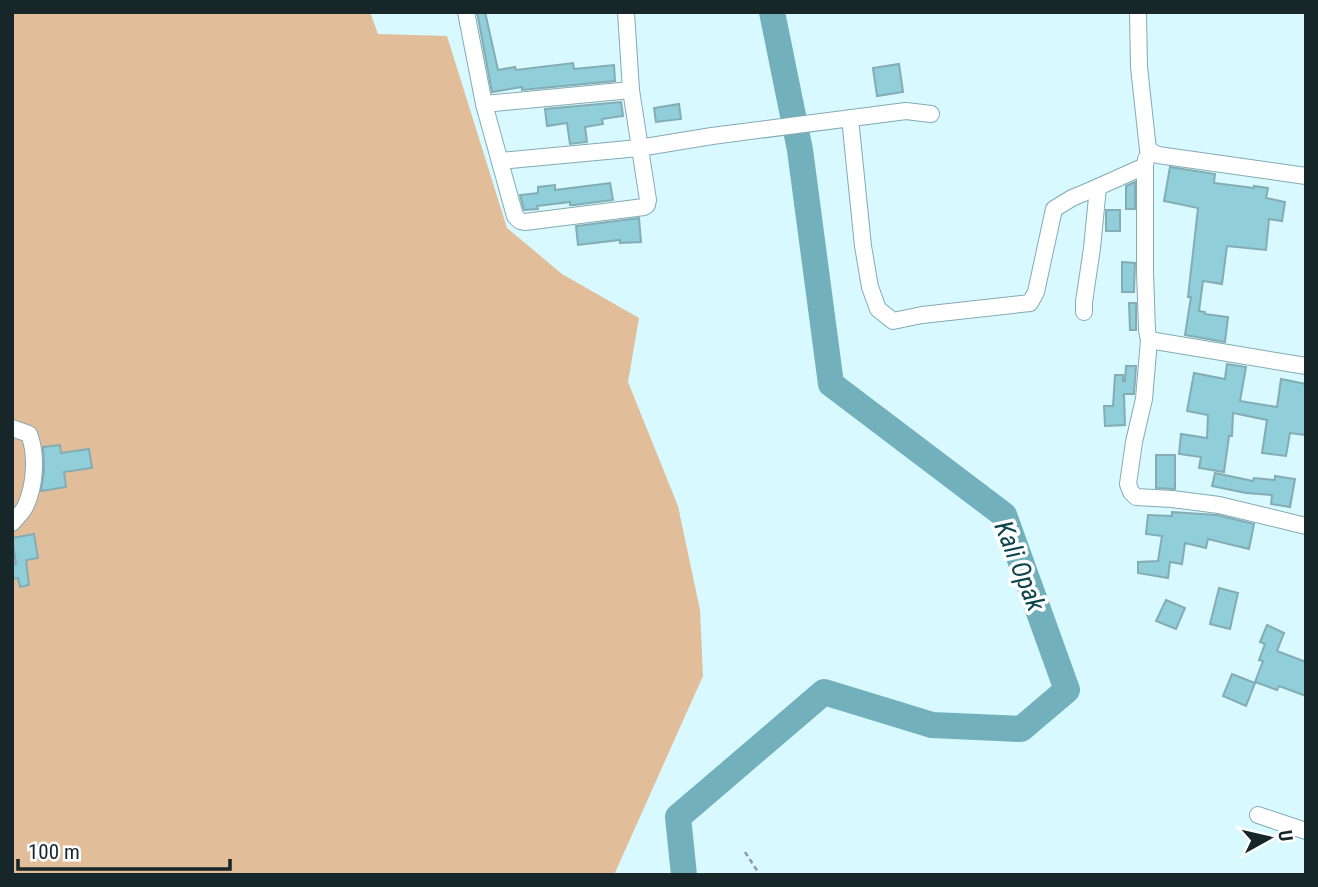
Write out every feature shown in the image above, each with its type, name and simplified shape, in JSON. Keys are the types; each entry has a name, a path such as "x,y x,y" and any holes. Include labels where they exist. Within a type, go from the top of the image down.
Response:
{"street":[{"path":"466,12 484,104 515,216 525,222 647,205 631,90 626,12"},
{"path":"1138,12 1146,158 1145,271 1149,340 1144,399 1128,484 1130,492 1136,497 1219,505 1306,526"},
{"path":"484,104 631,90"},
{"path":"500,161 639,148 906,111 931,114"},
{"path":"850,118 863,246 870,287 878,309 892,321 1030,303 1036,292 1054,209 1146,158 1158,155 1306,176"},
{"path":"1084,312 1098,187"},
{"path":"1149,340 1306,366"},
{"path":"12,428 29,434 34,446 29,497 25,508 12,523"},
{"path":"1258,815 1306,831"}],"path":[{"path":"745,852 760,875"}],"shaded area":[{"path":"12,12 370,12 378,34 447,36 507,228 562,274 639,318 628,382 678,506 700,610 703,676 614,875 12,875"}],"building":[{"path":"477,12 485,12 498,70 573,63 574,69 614,65 615,81 522,90 522,87 492,92"},
{"path":"899,64 903,92 877,96 873,68"},
{"path":"621,102 623,116 602,119 603,124 585,127 587,142 570,144 567,123 547,126 545,109"},
{"path":"679,104 681,119 656,122 654,108"},
{"path":"1170,167 1215,174 1214,183 1268,188 1266,198 1285,202 1282,221 1269,219 1266,250 1227,246 1222,284 1203,281 1199,311 1228,317 1225,342 1185,335 1198,208 1164,201"},
{"path":"1135,182 1135,209 1126,209 1126,186"},
{"path":"610,183 613,200 574,205 570,205 570,202 524,210 520,195 538,193 538,187 555,185 555,190"},
{"path":"1106,210 1120,210 1120,231 1106,231"},
{"path":"639,218 641,242 620,243 620,240 578,245 576,226"},
{"path":"1122,262 1135,263 1134,292 1122,292"},
{"path":"1129,303 1136,303 1136,330 1130,330"},
{"path":"1227,364 1246,367 1240,401 1277,407 1281,379 1306,384 1306,435 1290,433 1286,456 1262,453 1267,420 1233,413 1232,436 1229,436 1224,472 1199,468 1201,457 1179,454 1181,434 1207,438 1208,415 1187,411 1194,373 1225,379"},
{"path":"1126,366 1136,366 1134,394 1124,394 1125,425 1105,426 1104,406 1113,406 1115,375 1123,375 1125,381"},
{"path":"60,445 61,453 89,449 92,468 64,472 66,487 41,491 43,447"},
{"path":"1156,455 1175,455 1175,489 1156,488"},
{"path":"1215,473 1253,481 1254,478 1275,480 1275,476 1295,479 1290,507 1271,504 1272,495 1212,486"},
{"path":"1172,512 1217,515 1254,524 1249,549 1208,539 1206,548 1185,543 1182,564 1170,562 1168,578 1138,573 1138,562 1158,561 1162,536 1146,534 1148,515 1172,516"},
{"path":"34,534 38,558 26,560 29,585 20,587 18,578 12,579 12,565 16,564 12,538"},
{"path":"1219,588 1238,593 1230,629 1210,624"},
{"path":"1166,600 1185,608 1176,629 1156,621"},
{"path":"1267,625 1284,633 1277,651 1306,662 1306,696 1279,686 1277,690 1255,682 1263,661 1259,660 1265,644 1260,642"},
{"path":"1232,674 1255,683 1246,706 1223,696"}],"waterway":[{"name":"Kali Opak","path":"684,875 678,817 824,692 932,725 1021,729 1067,690 1004,515 831,384 800,150 772,12"}]}
